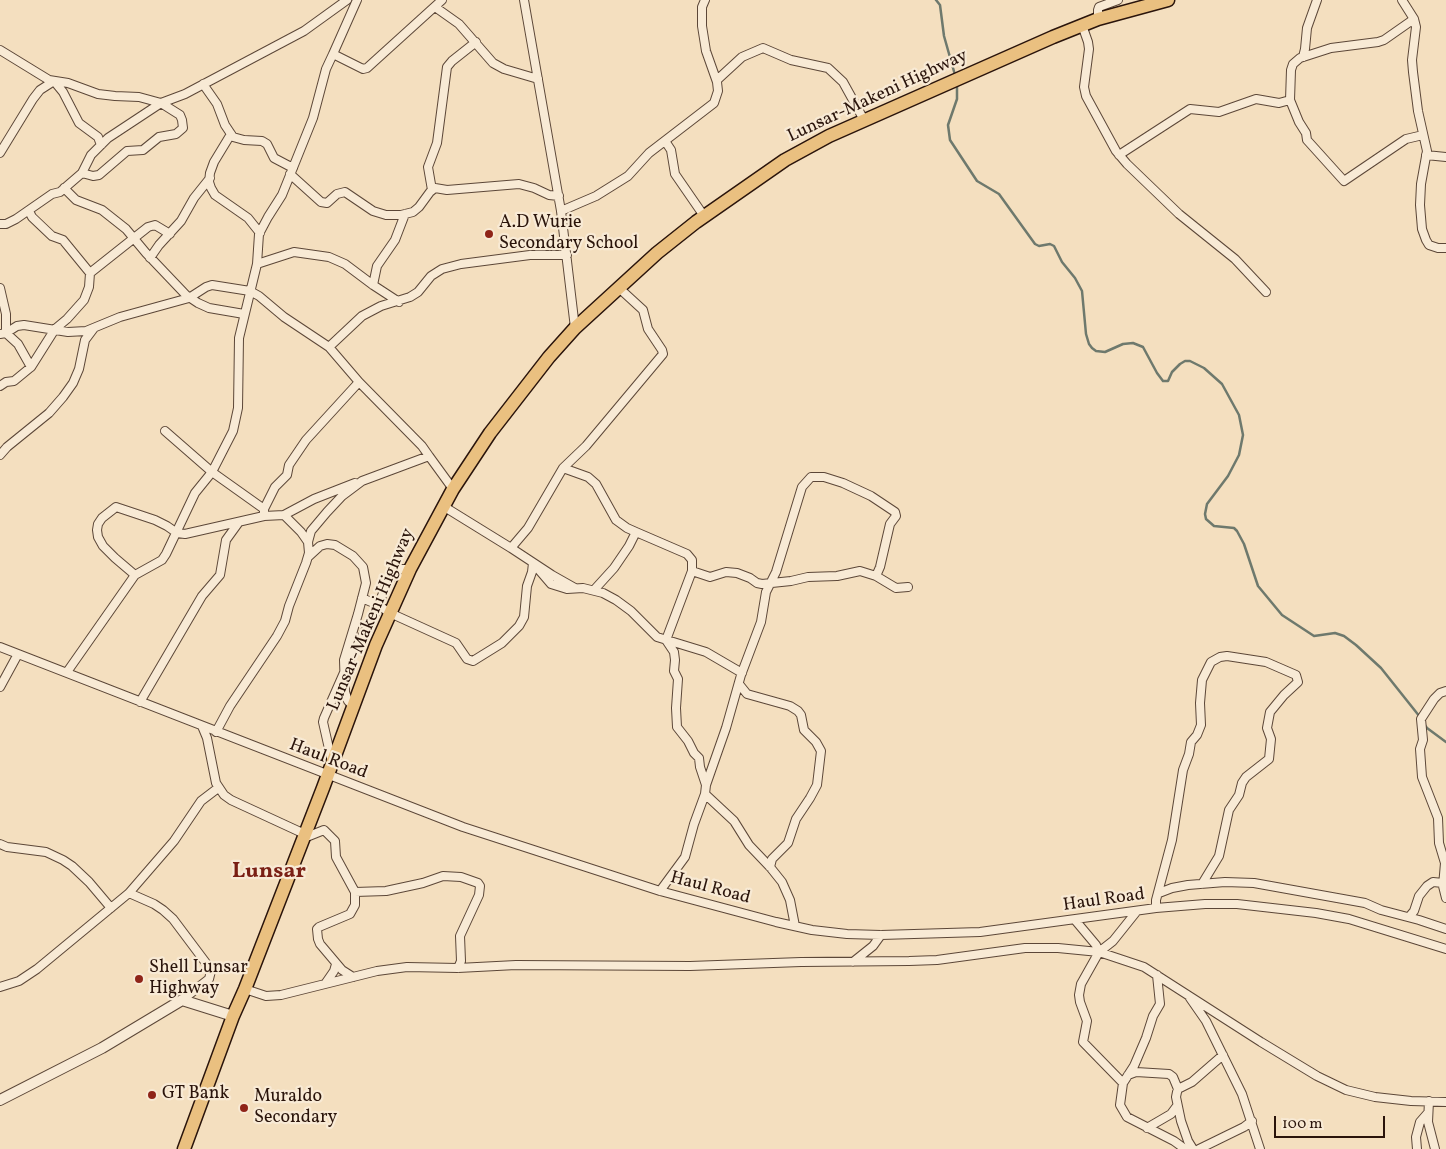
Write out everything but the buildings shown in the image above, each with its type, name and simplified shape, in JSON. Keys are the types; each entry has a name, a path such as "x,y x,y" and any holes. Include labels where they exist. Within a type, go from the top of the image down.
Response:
{"main road":[{"name":"Lunsar-Makeni Highway","path":"184,1149 233,1016 353,706 390,613 410,569 453,489 517,396 549,356 575,328 657,253 704,216 785,160 829,136 864,120 1082,25 1160,1"}],"street":[{"path":"0,224 6,224 64,188 82,173 91,154 121,128 161,103 185,94 304,31 347,0"},
{"path":"67,672 135,575 162,560 177,533 195,493 212,472 233,431 238,408 239,338 257,264 260,233 282,195 292,171 313,118 326,69 357,0"},
{"path":"333,54 363,69 367,68 442,0"},
{"path":"524,0 562,211 575,328"},
{"path":"562,211 596,196 622,180 649,153 714,103 718,91 717,80 706,51 702,26 702,7 705,0"},
{"path":"1098,19 1099,7 1118,0"},
{"path":"1303,57 1307,28 1317,0"},
{"path":"1402,0 1414,20 1416,33 1412,60 1426,155 1421,184 1422,228 1429,245 1446,248"},
{"path":"434,7 459,24 492,63 504,69 538,79"},
{"path":"1414,20 1384,40 1331,48 1303,57 1293,64 1291,70 1290,100 1311,145 1344,181 1406,139 1423,136"},
{"path":"1082,25 1089,49 1084,87 1086,96 1119,154 1126,164 1179,214 1235,259 1266,292"},
{"path":"432,190 428,168 437,143 447,67 476,42"},
{"path":"717,80 742,57 764,48 791,60 828,68 843,82 864,120"},
{"path":"0,50 54,81 68,83 98,94 138,97 161,103 180,115 183,128 176,134 159,137 143,150 127,151 99,175 93,176 82,173"},
{"path":"54,81 63,92 79,123 98,137 101,145"},
{"path":"0,153 36,95 46,85 54,81"},
{"path":"203,84 217,104 224,125 231,134 244,140 254,140 267,144 274,158 292,171 321,202 327,203 337,194 345,192 373,211 386,215 413,212 435,188 447,190 519,184 549,195 559,196"},
{"path":"1119,154 1190,109 1219,112 1256,99 1279,103 1290,100"},
{"path":"231,134 214,162 210,178 211,188 215,195 248,218 260,233"},
{"path":"665,141 671,150 675,174 704,216"},
{"path":"1426,155 1446,157"},
{"path":"150,258 181,221 194,198 210,178"},
{"path":"64,188 76,200 106,212 134,238 150,258 190,298 209,308 244,314"},
{"path":"0,386 6,382 14,381 31,367 55,329 84,300 89,287 90,273 63,240 52,236 32,217 29,211"},
{"path":"373,285 377,266 395,240 405,214"},
{"path":"90,273 148,227 160,226 170,234"},
{"path":"257,264 294,252 329,257 344,264 399,302"},
{"path":"328,347 362,316 381,306 399,302 410,297 418,292 432,276 450,266 530,255 567,255"},
{"path":"3,334 24,324 68,332 86,331 120,317 190,298 212,285 250,291 328,347 358,382 422,446 453,489"},
{"path":"0,288 6,314 3,334"},
{"path":"511,548 536,516 563,468 586,446 663,354 648,329 642,310 619,288"},
{"path":"0,455 7,446 49,413 63,397 79,369 85,340 94,328"},
{"path":"3,334 18,344 31,367"},
{"path":"264,513 275,487 287,475 289,465 306,440 358,382"},
{"path":"165,431 212,472 264,513"},
{"path":"135,575 103,546 97,530 102,518 116,507 155,520 177,533 192,533 239,522 264,513 284,515 314,499 429,456"},
{"path":"563,468 588,476 596,484 616,520 627,528 687,554 692,560 692,571 666,640"},
{"path":"660,891 685,856 742,673 762,622 766,592 776,572 802,487 807,480 816,476 843,483 871,496 895,512 896,516 890,524 880,567 876,576"},
{"path":"216,732 234,698 277,636 285,621 308,557 308,542 311,531 342,496 362,481"},
{"path":"443,506 533,563 551,584 558,588 594,590 616,600 631,611 653,634 666,640 706,652 742,673"},
{"path":"284,515 308,542"},
{"path":"140,702 202,596 220,575 226,540 239,522"},
{"path":"594,590 614,568 636,532"},
{"path":"308,557 320,546 327,544 336,545 360,562 364,573 366,583 344,660 343,674 348,701 353,706"},
{"path":"362,598 456,643 467,659 473,661 502,643 519,626 524,617 527,586 533,563"},
{"path":"332,762 323,722 343,674 388,581 400,569 410,569"},
{"path":"692,571 710,577 726,572 737,573 757,583 791,581 808,577 837,576 860,572 876,576 896,588 908,587"},
{"path":"666,640 674,652 674,671 678,679 677,728 688,741 694,754 699,758 706,785"},
{"name":"Haul Road","path":"0,647 202,726 325,782 660,891 795,926 830,932 881,935 980,932 1156,908 1205,904 1237,904 1316,913 1393,932 1446,949"},
{"path":"0,687 18,654"},
{"path":"1156,908 1156,900 1172,840 1183,770 1191,742 1197,735 1201,725 1202,680 1211,662 1220,657 1227,656 1266,662 1296,675 1298,682 1270,712 1268,728 1271,739 1269,759 1246,777 1242,783 1239,795 1229,810 1219,856 1202,884"},
{"path":"739,684 747,694 790,706 798,711 801,715 804,730 816,742 821,751 817,785 796,819 788,843 772,858 770,867"},
{"path":"1446,691 1440,693 1434,699 1421,719 1423,740 1420,748 1422,777 1438,818 1440,843 1445,863 1443,883 1446,898"},
{"path":"202,726 207,738 218,788 231,800 305,834 311,836 324,830 331,836 336,846 336,857 355,892 355,904 350,914 323,924 317,929 320,944 336,964 353,977"},
{"path":"0,987 19,981 37,969 128,894 174,841 201,801 218,788"},
{"path":"705,794 734,821 749,845 782,882 790,900 795,926"},
{"path":"0,844 7,847 46,852 63,860 89,882 111,908"},
{"path":"355,892 386,891 423,883 443,876 461,877 478,883 480,886 479,894 460,936 460,961 458,968"},
{"path":"1159,893 1172,888 1202,884 1225,882 1262,884 1365,903 1380,910 1446,929"},
{"path":"1409,918 1414,911 1419,896 1427,886 1433,882 1443,883"},
{"path":"0,1100 102,1048 182,1000 209,979 211,971 209,967 173,919 154,904 128,894"},
{"path":"1124,1084 1084,1042 1087,1021 1079,995 1081,984 1099,952 1113,941 1137,911"},
{"path":"1075,920 1096,945 1099,952"},
{"path":"853,962 873,946 881,935"},
{"path":"245,989 266,996 377,971 406,967 458,968 516,965 690,966 937,960 1025,948 1058,948 1099,952 1144,967 1309,1071 1346,1090 1375,1097 1446,1102"},
{"path":"325,984 334,971 336,964"},
{"path":"1157,975 1160,1004 1124,1084 1120,1105 1127,1117 1174,1141 1185,1149"},
{"path":"1188,996 1206,1021 1242,1094 1260,1149"},
{"path":"182,1000 233,1016"},
{"path":"1178,1089 1192,1082 1223,1055"},
{"path":"1128,1075 1136,1072 1168,1074 1173,1077 1178,1089 1176,1097 1177,1106 1188,1141 1193,1149"},
{"path":"1429,1101 1427,1114 1435,1149"},
{"path":"1147,1128 1171,1114 1177,1106"},
{"path":"1417,1149 1416,1137 1420,1122 1427,1114"},
{"path":"1199,1149 1244,1127 1252,1121"}],"waterway":[{"path":"936,0 940,5 944,36 955,75"},
{"path":"957,83 957,99 948,125 950,140 977,181 999,194 1035,244 1039,246 1050,244 1054,246 1062,262 1075,278 1082,291 1086,334 1092,348 1096,351 1105,352 1123,344 1133,343 1143,347 1163,381 1168,381 1172,372 1180,364 1190,361 1204,368 1222,384 1239,415 1243,435 1239,455 1228,476 1207,504 1206,519 1214,526 1234,528 1237,531 1244,544 1258,586 1282,615 1314,636 1335,633 1344,636 1381,668 1420,717"},
{"path":"1424,724 1446,742"}],"place":[{"name":"A.D Wurie Secondary School","path":"489,234"},
{"name":"Shell Lunsar Highway","path":"139,979"},
{"name":"GT Bank","path":"152,1095"},
{"name":"Muraldo Secondary","path":"244,1108"}],"district":[{"name":"Lunsar","path":"269,873"}]}
